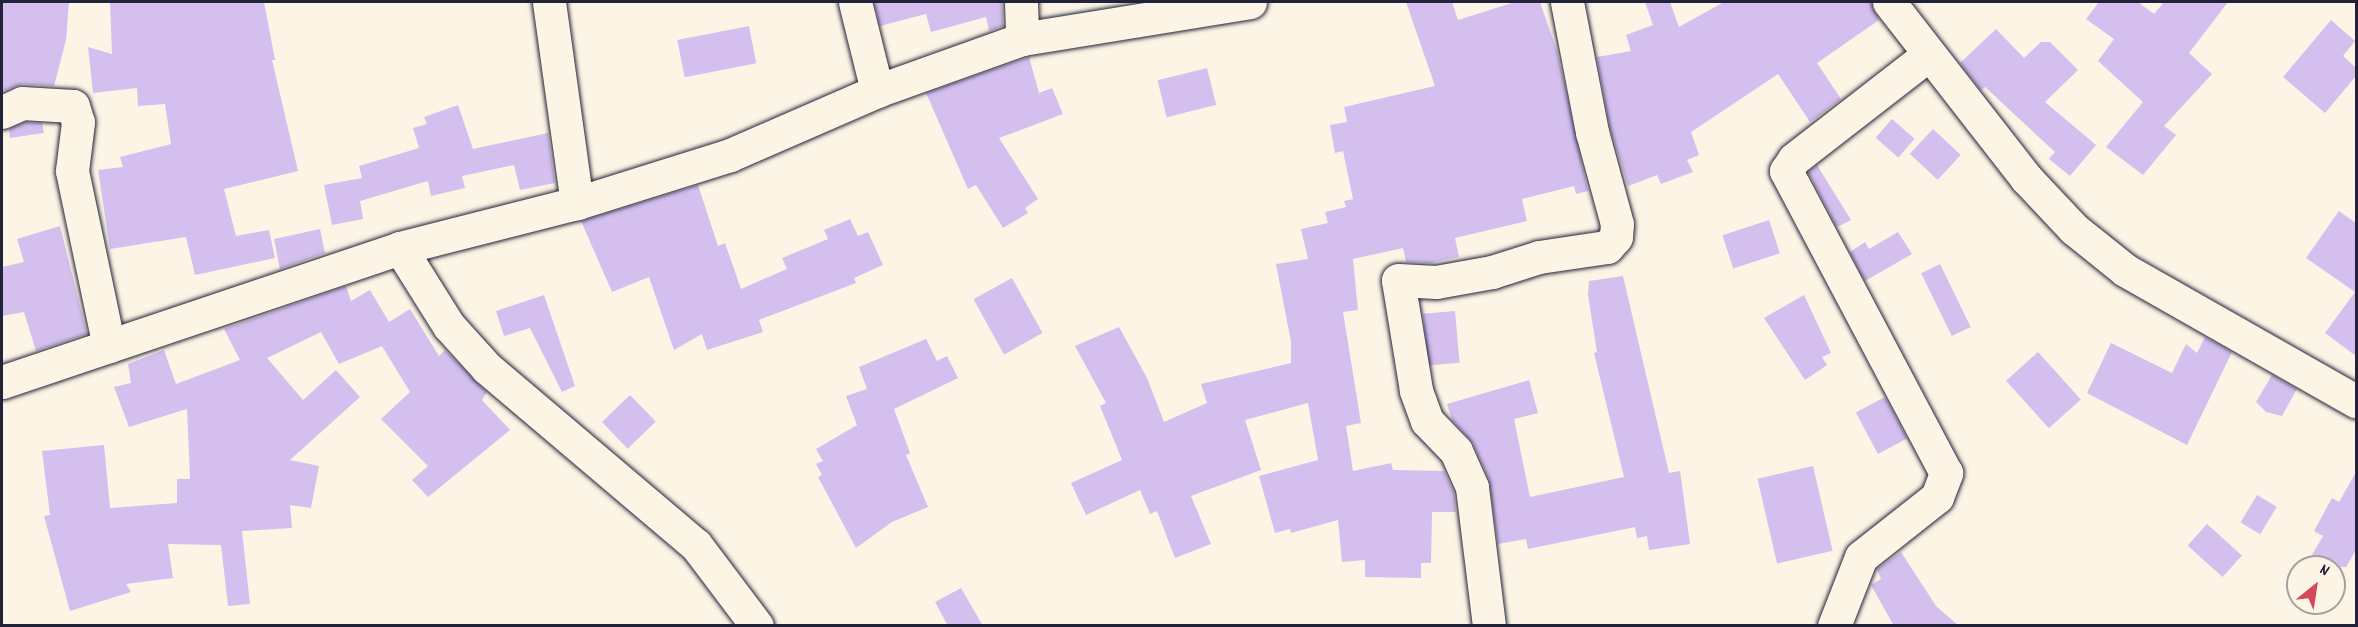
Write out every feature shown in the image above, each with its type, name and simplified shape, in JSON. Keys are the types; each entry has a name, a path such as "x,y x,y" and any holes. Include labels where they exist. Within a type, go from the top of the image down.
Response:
{"street":[{"path":"549,2 578,203"},
{"path":"855,2 877,91"},
{"path":"1021,2 1022,39"},
{"path":"2,382 400,248 578,203 730,155 877,91 1022,39 1250,2"},
{"path":"1489,626 1472,487 1456,451 1427,421 1416,390 1398,280 1436,282 1492,273 1539,257 1607,247 1616,237 1617,224 1592,132 1567,2"},
{"path":"1889,2 1928,56 2026,178 2074,229 2117,263 2356,401"},
{"path":"1834,626 1861,557 1937,497 1946,473 1786,171 1794,159 1928,56"},
{"path":"2,112 22,103 73,106 78,122 72,171 109,346"},
{"path":"400,248 449,326 487,368 696,545 757,626"}],"building":[{"path":"2,2 69,2 66,40 54,86 23,84 3,91"},
{"path":"110,2 264,2 275,60 272,60 298,171 224,189 236,236 269,230 275,258 195,275 186,237 110,249 98,170 123,167 120,157 171,144 165,104 138,106 137,88 93,93 88,47 112,54"},
{"path":"874,2 1002,2 1003,26 989,31 986,17 931,32 926,14 880,26"},
{"path":"1406,2 1452,2 1458,20 1515,2 1540,2 1557,51 1588,191 1576,194 1574,186 1522,199 1527,221 1455,238 1459,257 1431,263 1406,262 1403,248 1353,259 1358,310 1343,312 1361,423 1346,426 1353,471 1391,463 1393,470 1444,471 1454,492 1456,512 1432,512 1431,563 1421,563 1421,578 1365,577 1365,560 1342,562 1338,520 1291,533 1290,529 1275,533 1259,476 1318,460 1308,403 1245,420 1261,470 1191,496 1211,544 1175,558 1157,511 1150,514 1140,490 1086,515 1071,483 1122,460 1100,406 1106,403 1075,346 1119,327 1147,378 1164,422 1207,403 1201,384 1291,363 1291,342 1276,264 1308,259 1301,229 1328,223 1325,212 1346,207 1344,201 1353,199 1343,151 1335,153 1330,125 1347,122 1344,107 1435,86"},
{"path":"1645,2 1670,2 1679,27 1724,2 1871,2 1879,20 1817,63 1841,99 1810,122 1778,74 1691,132 1699,155 1687,160 1693,172 1661,184 1657,175 1628,186 1610,128 1597,57 1631,51 1626,35 1653,25"},
{"path":"2099,2 2138,2 2154,14 2164,2 2228,2 2189,53 2212,74 2164,126 2176,135 2143,175 2106,147 2143,102 2098,61 2114,39 2086,19"},
{"path":"2331,20 2355,41 2343,56 2356,68 2356,76 2325,113 2283,77"},
{"path":"749,26 756,63 685,77 677,40"},
{"path":"1996,29 2024,58 2041,42 2050,42 2078,70 2045,102 2096,145 2070,176 2049,159 2055,152 1985,87 1981,90 1960,63"},
{"path":"1029,57 1039,93 1052,88 1063,114 999,138 1038,199 1025,208 1028,213 1003,228 976,185 968,189 926,93"},
{"path":"1207,68 1216,105 1167,117 1158,80"},
{"path":"458,105 473,149 548,133 555,183 520,190 514,165 462,176 465,188 431,196 428,181 360,201 363,219 332,225 324,185 362,178 359,166 419,148 413,128 427,124 424,117"},
{"path":"1892,119 1915,139 1898,158 1876,138"},
{"path":"26,122 42,123 44,133 10,138 9,129"},
{"path":"1933,129 1961,155 1938,180 1910,154"},
{"path":"1817,165 1851,220 1837,227 1808,172"},
{"path":"698,185 718,246 725,243 741,289 787,269 782,258 828,239 824,230 850,219 858,236 868,232 883,265 854,278 856,283 759,320 763,332 707,350 702,334 674,350 649,277 612,292 581,221"},
{"path":"2339,211 2356,223 2356,356 2325,333 2355,292 2306,258"},
{"path":"1769,220 1780,253 1733,268 1722,235"},
{"path":"60,226 87,334 36,351 24,312 2,316 2,267 24,262 17,239"},
{"path":"320,229 325,253 280,269 274,239"},
{"path":"1898,232 1912,254 1865,281 1850,252 1865,242 1869,249"},
{"path":"1940,264 1971,327 1952,336 1921,273"},
{"path":"1623,276 1669,473 1680,471 1690,544 1649,550 1647,536 1637,538 1635,527 1528,549 1526,539 1498,544 1489,479 1473,443 1452,420 1447,404 1529,380 1538,413 1514,419 1530,497 1624,477 1594,353 1597,352 1588,295 1589,281"},
{"path":"1012,278 1043,333 1004,354 974,299"},
{"path":"346,286 351,301 370,290 389,322 410,309 439,356 445,350 487,392 482,400 510,430 428,497 412,480 428,466 381,419 410,392 382,346 339,364 321,332 267,358 303,400 336,370 360,397 290,460 319,466 311,508 290,505 292,528 242,531 250,604 228,606 221,545 168,544 173,578 126,584 131,592 70,611 44,516 50,515 42,451 104,445 110,508 177,503 177,479 190,479 187,409 129,427 114,387 131,383 128,364 164,350 176,384 240,360 224,329"},
{"path":"544,295 575,386 562,392 530,328 504,336 496,311"},
{"path":"1804,295 1831,353 1822,357 1827,365 1805,380 1764,318"},
{"path":"1455,311 1460,363 1428,366 1423,314"},
{"path":"2205,337 2232,352 2187,445 2087,393 2111,343 2172,373 2186,344 2197,353"},
{"path":"926,339 937,361 947,356 958,378 894,409 910,453 906,455 928,507 892,522 856,548 818,477 822,475 816,464 823,461 816,449 857,425 846,396 867,389 859,367"},
{"path":"2038,352 2081,400 2049,428 2006,381"},
{"path":"2272,375 2297,389 2282,416 2266,412 2256,402"},
{"path":"630,395 656,422 628,449 602,422"},
{"path":"1885,397 1907,438 1878,454 1856,412"},
{"path":"1813,466 1833,551 1777,564 1757,479"},
{"path":"2356,472 2356,550 2346,567 2346,555 2312,555 2323,536 2314,531 2332,498 2339,502"},
{"path":"2257,495 2277,507 2260,534 2241,522"},
{"path":"2207,524 2242,555 2223,577 2188,546"},
{"path":"1901,552 1936,606 1959,626 1894,626 1871,585 1881,579 1877,569"},
{"path":"961,588 983,626 948,626 935,602"}]}
